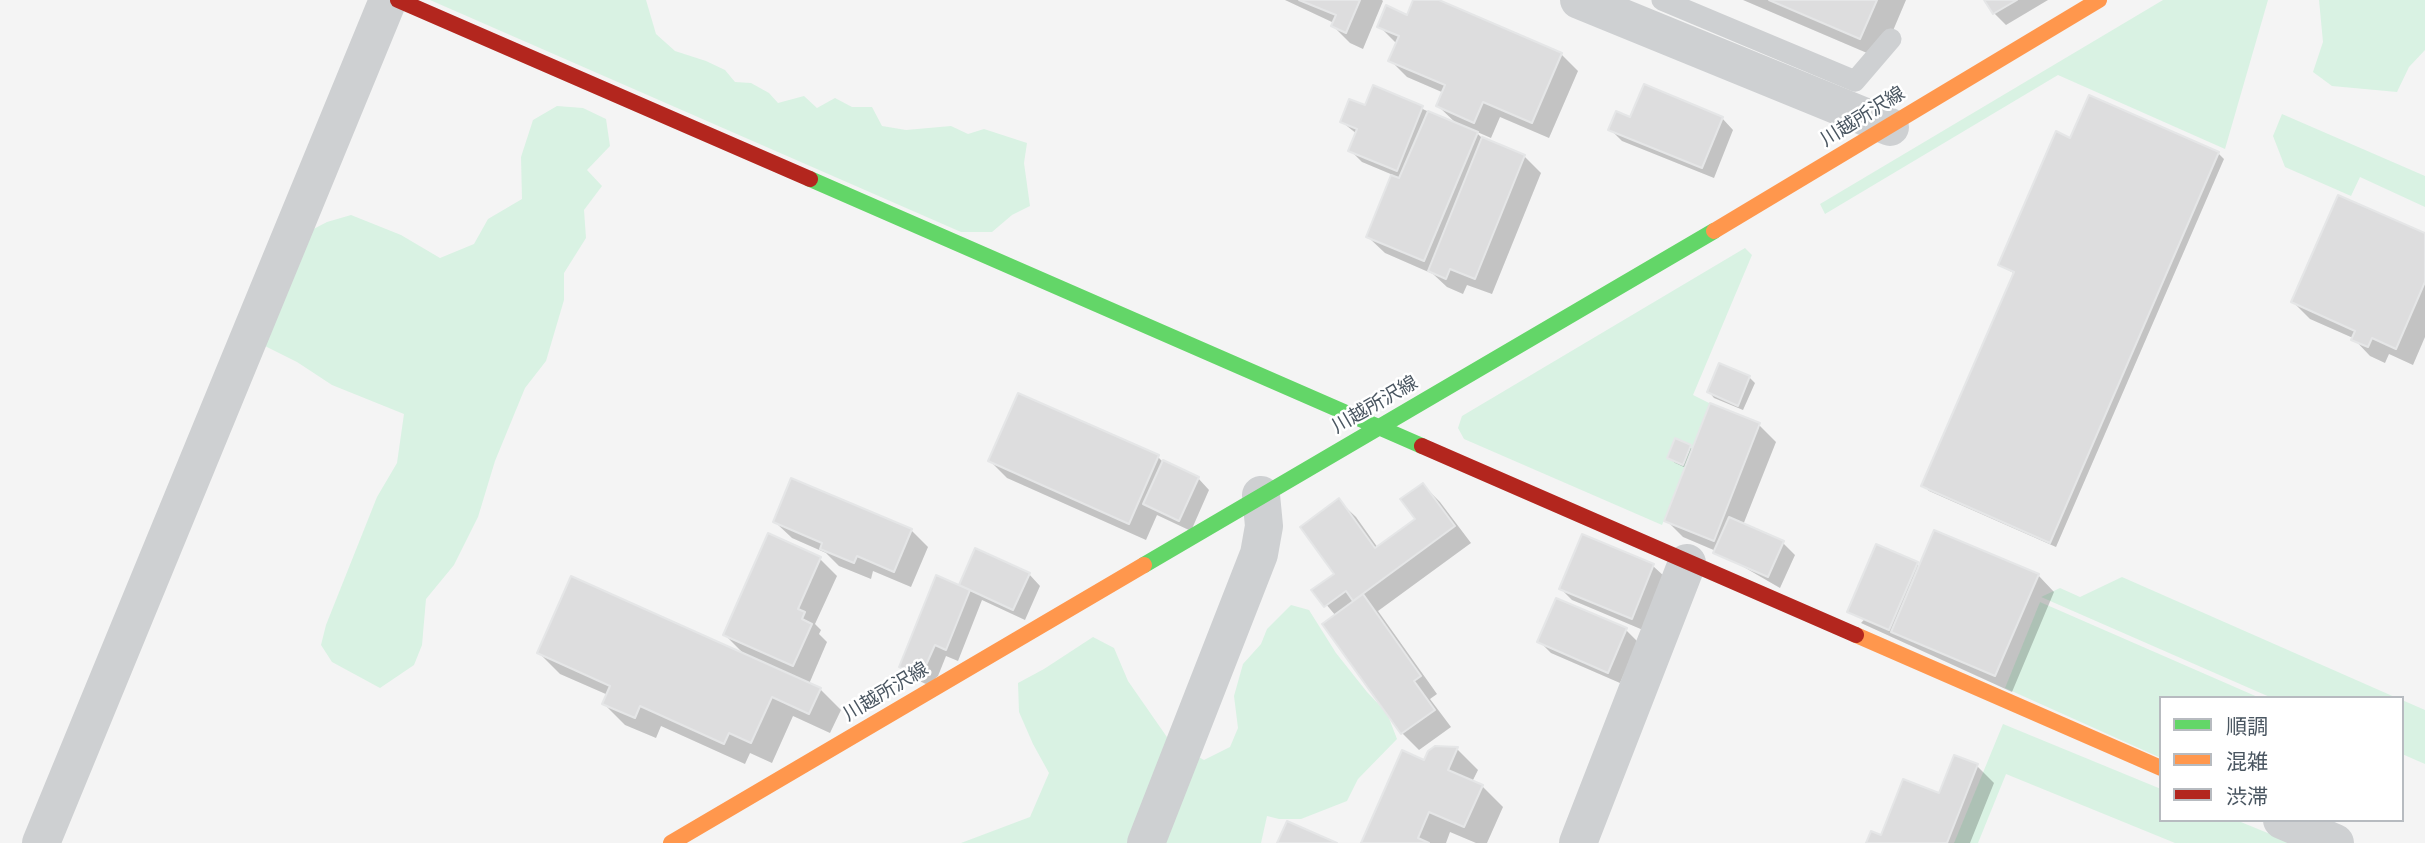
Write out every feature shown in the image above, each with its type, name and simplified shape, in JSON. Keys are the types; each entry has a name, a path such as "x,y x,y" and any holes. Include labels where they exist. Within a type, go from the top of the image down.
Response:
{"street":[{"path":"41,843 388,0"},
{"path":"398,0 2159,767"},
{"path":"1579,0 1890,127"},
{"name":"川越所沢線","path":"671,843 1890,127 2099,0"},
{"path":"1146,843 1259,554 1264,526 1261,495"},
{"path":"1578,843 1687,563"},
{"path":"2288,822 2335,843"}],"lane":[{"path":"1662,0 1855,81 1891,39"}],"green space":[{"path":"430,0 646,0 656,34 675,51 725,70 735,82 751,83 769,93 778,103 804,96 817,108 835,98 852,107 872,107 882,126 906,130 951,126 968,134 984,129 1027,143 1024,163 1030,206 1012,215 992,232 961,232"},
{"path":"2163,0 2268,0 2225,149 2058,75 1825,214 1820,204"},
{"path":"2319,0 2425,0 2425,50 2409,67 2397,92 2332,86 2313,72 2323,42"},
{"path":"557,106 583,108 606,119 610,146 587,170 602,186 584,210 586,238 564,273 564,300 546,361 525,388 495,461 478,517 454,565 426,599 422,645 414,665 380,688 332,662 321,645 326,625 377,497 397,463 404,414 332,385 297,362 259,343 302,235 327,222 351,215 401,235 440,258 474,244 488,219 522,199 521,157 533,120"},
{"path":"2282,114 2425,176 2425,207 2360,177 2351,196 2285,167 2273,136"},
{"path":"1745,248 1752,255 1693,395 1711,404 1662,525 1464,439 1458,428 1462,416"},
{"path":"2122,577 2392,696 2267,696 2041,597 2060,588 2080,597"},
{"path":"2040,602 2255,696 2159,696 2159,757 2005,688"},
{"path":"1291,605 1309,610 1336,653 1387,713 1397,739 1358,779 1347,801 1301,819 1267,816 1261,843 961,843 1030,817 1049,773 1019,712 1018,683 1093,637 1114,648 1128,681 1169,740 1204,760 1230,747 1238,728 1234,696 1243,664 1261,644 1267,629"},
{"path":"2404,701 2425,710 2425,764 2404,755"},
{"path":"2003,724 2159,788 2159,822 2241,822 2292,843 2175,843 2006,774 1978,843 1954,843"}],"building":[{"path":"1299,0 1360,0 1346,33 1331,26 1336,15"},
{"path":"1413,0 1439,0 1562,53 1532,123 1483,102 1474,123 1436,106 1445,85 1388,61 1399,36 1377,27 1386,5 1407,15"},
{"path":"1769,0 1877,0 1860,39"},
{"path":"1984,0 2017,0 1993,14"},
{"path":"1644,84 1723,117 1702,168 1608,130 1616,111 1630,117"},
{"path":"1373,85 1423,106 1397,171 1348,151 1357,129 1340,122 1349,99 1365,105"},
{"path":"2089,95 2219,152 2050,543 1921,486 2014,272 1998,265 2056,131 2070,138"},
{"path":"1428,111 1478,132 1424,261 1366,237 1391,175 1399,178"},
{"path":"1482,137 1525,155 1475,279 1450,269 1446,279 1428,271"},
{"path":"2338,195 2425,233 2425,282 2396,349 2372,338 2368,347 2351,340 2355,331 2291,302"},
{"path":"1719,363 1750,376 1738,406 1707,392"},
{"path":"1018,393 1159,455 1129,524 988,461"},
{"path":"1710,403 1760,423 1714,541 1664,521"},
{"path":"1675,438 1691,445 1683,465 1667,458"},
{"path":"1163,460 1199,477 1179,521 1143,504"},
{"path":"791,478 912,529 894,572 857,556 854,563 820,549 822,543 773,522"},
{"path":"1423,483 1455,526 1353,601 1346,591 1324,607 1311,590 1334,574 1300,527 1339,498 1375,548 1415,519 1400,499"},
{"path":"1729,517 1784,541 1768,577 1713,553"},
{"path":"1934,530 2039,574 1995,676 1891,632"},
{"path":"768,533 821,557 798,609 805,612 802,619 812,624 793,666 723,635"},
{"path":"1582,534 1654,564 1632,619 1559,589"},
{"path":"1876,544 1918,562 1889,630 1847,612"},
{"path":"975,548 1030,573 1013,610 959,585"},
{"path":"936,575 970,590 946,650 935,645 926,665 921,663 916,674 899,667"},
{"path":"571,576 821,688 809,714 772,697 751,743 729,733 724,744 640,706 635,718 602,704 610,686 537,653"},
{"path":"1363,594 1421,676 1414,681 1435,710 1401,734 1322,624"},
{"path":"1556,598 1627,628 1608,673 1537,642"},
{"path":"1435,746 1458,747 1448,770 1483,785 1464,827 1429,812 1418,838 1429,843 1361,843 1402,750 1424,760 1428,751"},
{"path":"1954,755 1978,764 1947,843 1866,843 1871,831 1881,835 1903,779 1939,793"},
{"path":"1287,821 1337,843 1277,843"}],"traffic: fast":[{"path":"810,179 1422,446"},
{"path":"1144,565 1714,231"}],"traffic: slow":[{"path":"1714,231 2099,0"},
{"path":"671,843 1144,565"},
{"path":"1856,635 2159,767"}],"traffic: jam":[{"path":"398,0 810,179"},
{"path":"1422,446 1856,635"}]}
